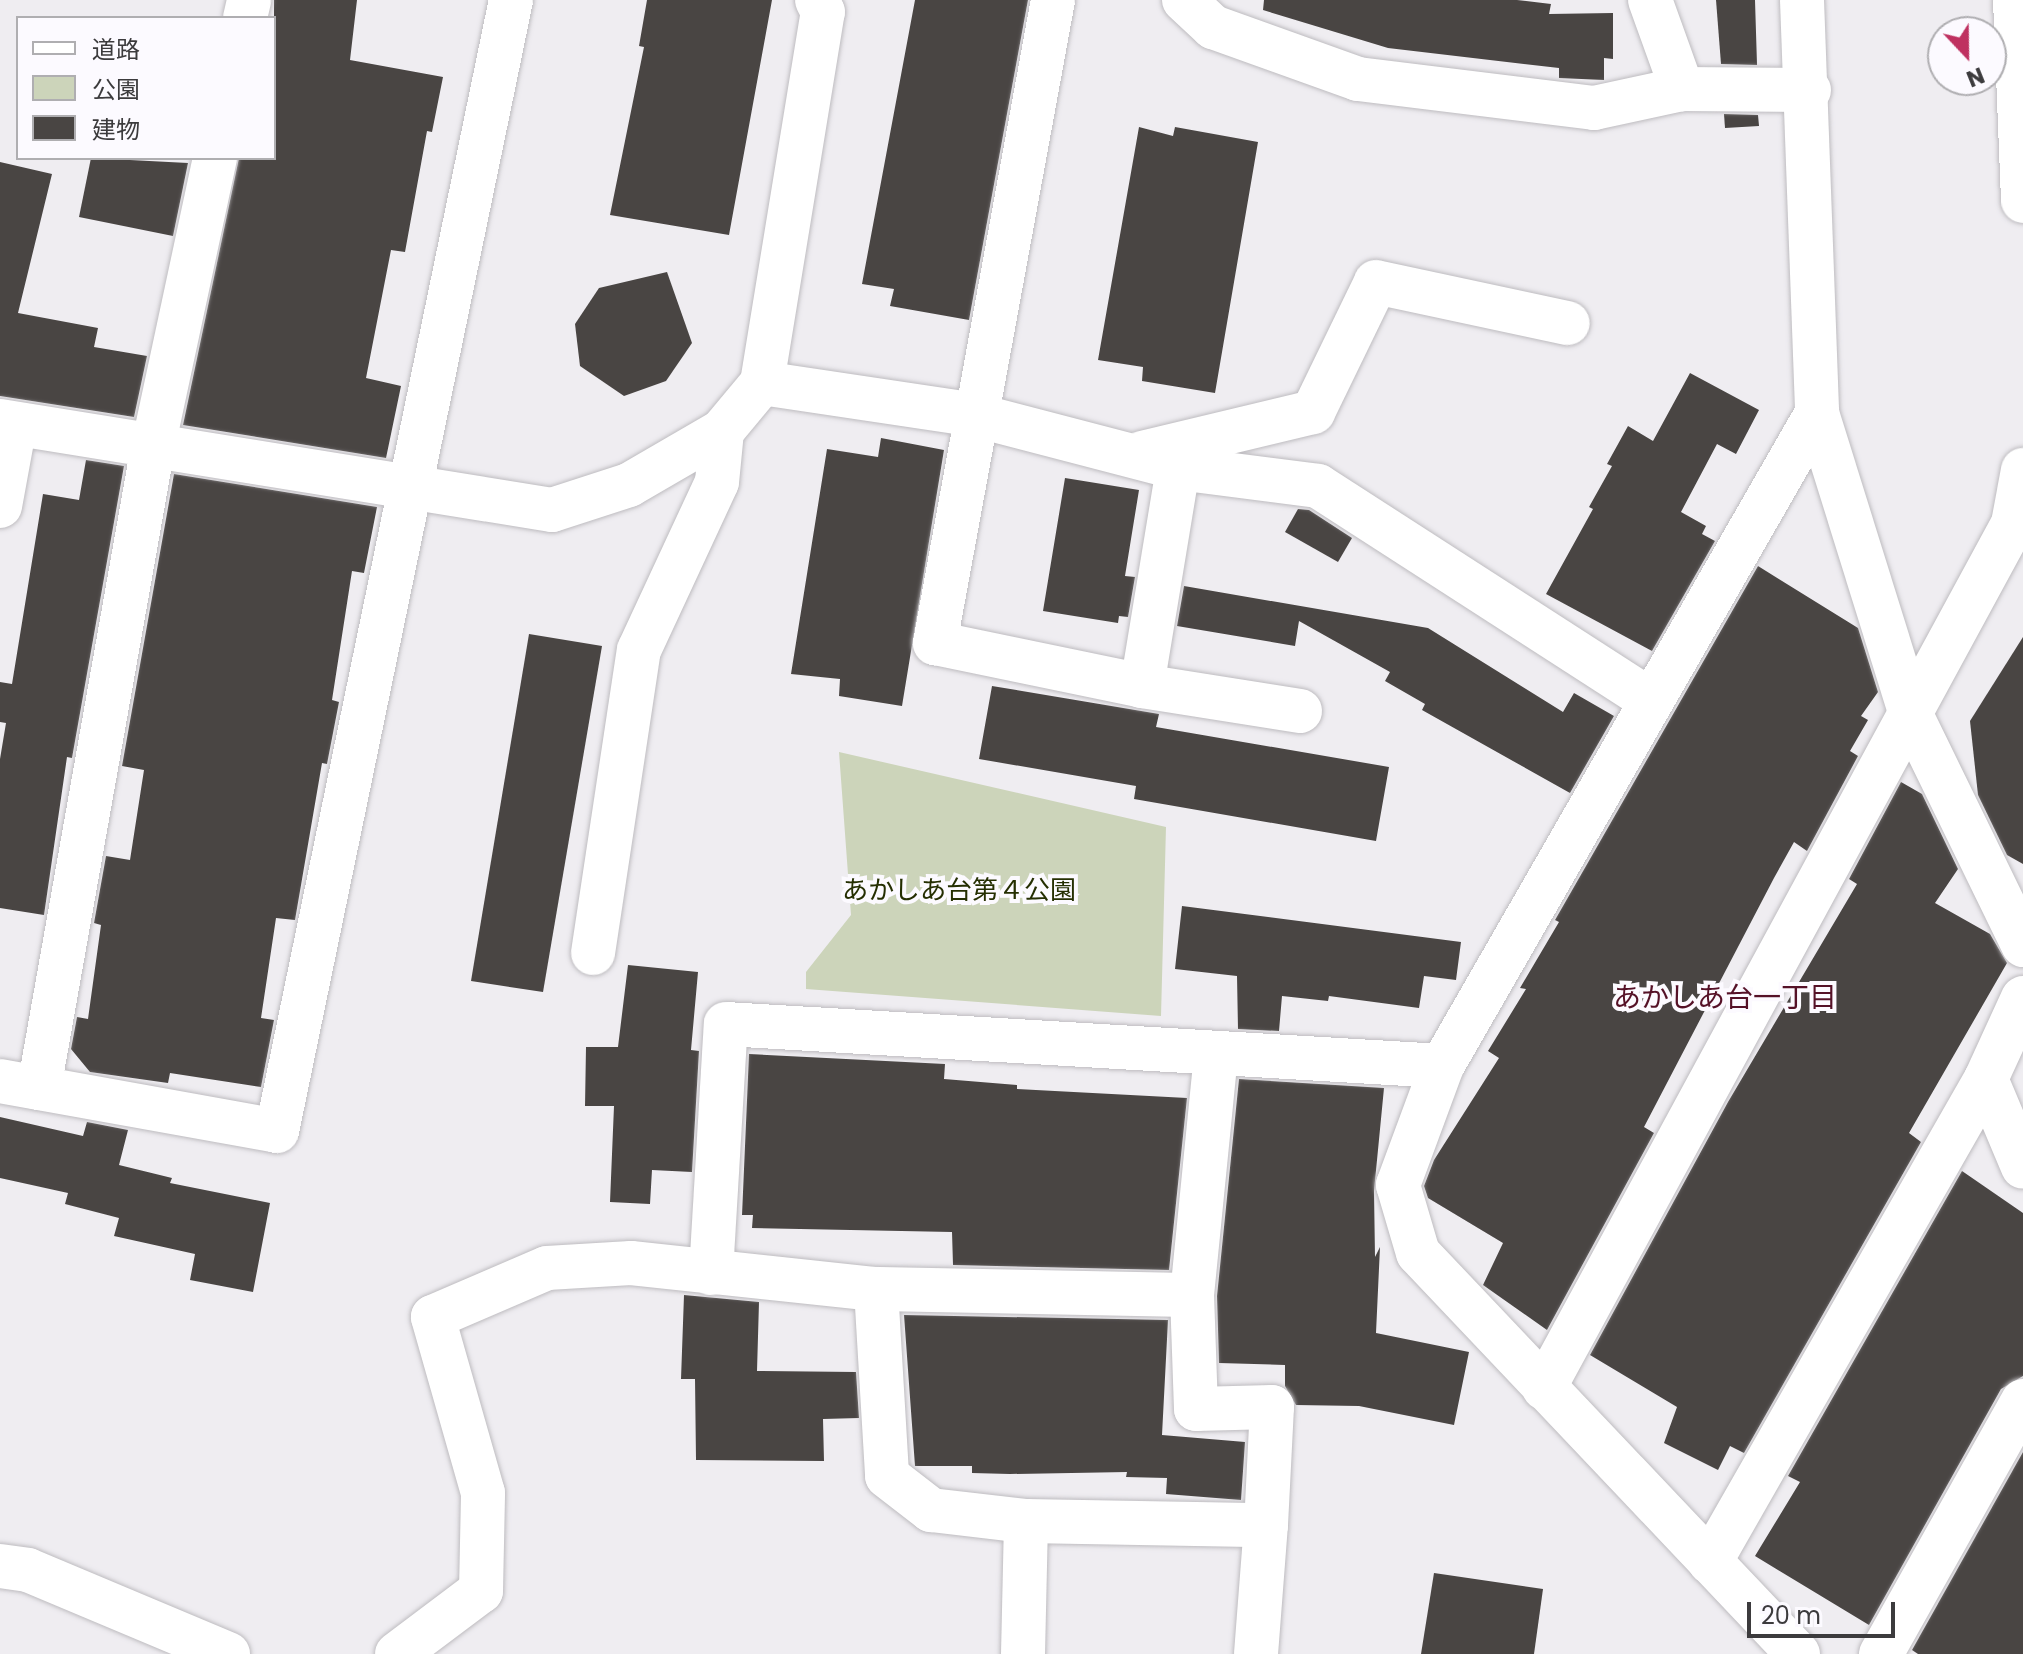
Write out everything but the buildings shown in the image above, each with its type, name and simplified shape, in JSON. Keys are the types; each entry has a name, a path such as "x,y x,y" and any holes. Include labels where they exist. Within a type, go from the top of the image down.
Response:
{"street":[{"path":"215,160 19,1085 277,1131 409,490 465,241 511,0"},
{"path":"0,506 8,422 409,490 552,510 629,485 722,431 762,383 823,12 817,0"},
{"path":"1053,0 935,643 1142,686 1300,711"},
{"path":"1184,0 1213,27 1358,79 1594,108 1682,89 1809,90"},
{"path":"1650,0 1682,89"},
{"path":"1802,0 1809,90 1817,413 1911,715 2023,945"},
{"path":"2015,0 2023,201"},
{"path":"1158,461 1313,412 1376,282 1568,323"},
{"path":"762,383 975,415 1158,461 1318,486 1651,701"},
{"path":"1798,1654 1418,1253 1398,1185 1442,1066 1817,413"},
{"path":"593,953 639,650 717,482 722,431"},
{"path":"1142,686 1158,461"},
{"path":"1544,1388 2013,524 2023,470"},
{"path":"1710,1562 1986,1079 2023,998"},
{"path":"711,1273 726,1024 1216,1056 1442,1066"},
{"path":"1216,1056 1192,1295 1196,1409 1272,1407 1256,1654"},
{"path":"1986,1079 2023,1167"},
{"path":"397,1654 481,1591 483,1493 433,1317 547,1268 631,1263 876,1289 1192,1295"},
{"path":"876,1289 887,1476 931,1510 1026,1521 1266,1525"},
{"path":"1881,1654 2023,1401"},
{"path":"1023,1654 1026,1521"},
{"path":"0,1566 28,1570 228,1654"}],"green space":[{"name":"あかしあ台第４公園","path":"839,752 1166,827 1161,1016 806,989 806,972 851,915"}],"district":[{"name":"あかしあ台一丁目","path":"1725,998"}]}
